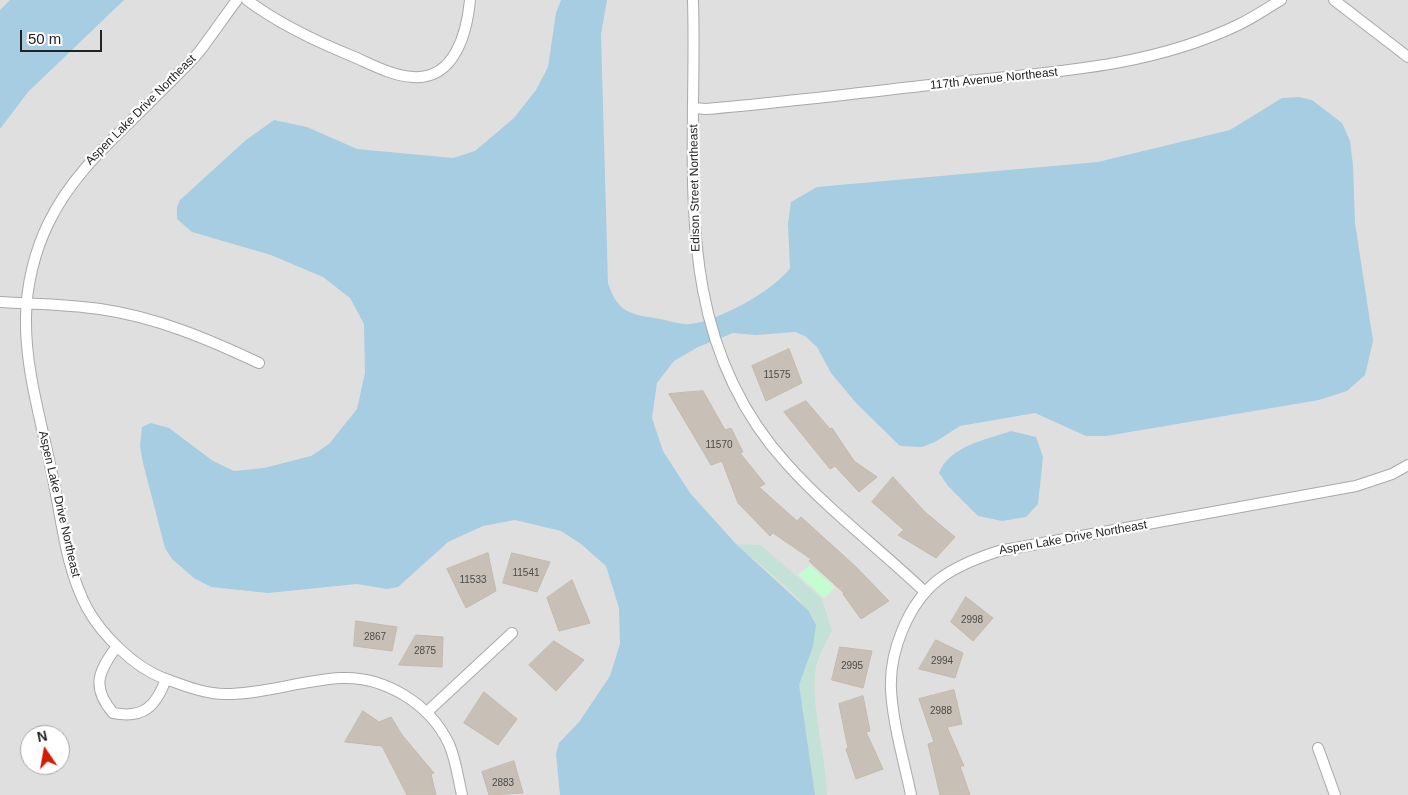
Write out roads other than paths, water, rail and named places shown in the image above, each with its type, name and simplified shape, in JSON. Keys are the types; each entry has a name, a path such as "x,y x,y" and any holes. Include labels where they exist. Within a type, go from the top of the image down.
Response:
{"street":[{"name":"Aspen Lake Drive Northeast","path":"237,0 196,54 99,151 65,192 41,243 26,304 27,339 36,404 69,559 80,593 88,610 117,646 146,670 166,679 201,691 222,694 262,691 322,680 360,678 394,689 411,698 427,712 449,744 462,795"},
{"path":"247,0 288,26 332,48 374,66 413,77 437,71 454,56 464,34 470,0"},
{"name":"Edison Street Northeast","path":"693,0 694,234 704,301 719,355 747,410 786,464 833,510 925,592"},
{"name":"117th Avenue Northeast","path":"694,108 827,97 1104,67 1156,54 1206,38 1239,24 1281,0"},
{"path":"1334,0 1408,57"},
{"path":"0,302 99,309 146,318 197,336 259,363"},
{"name":"Aspen Lake Drive Northeast","path":"911,795 892,706 893,665 903,629 925,592 958,567 999,551 1356,486 1392,474 1408,465"},
{"path":"427,712 512,633"},
{"path":"117,646 104,665 100,676 101,698 113,713 131,716 141,713 158,698 166,679"},
{"path":"1318,748 1335,795"}]}
